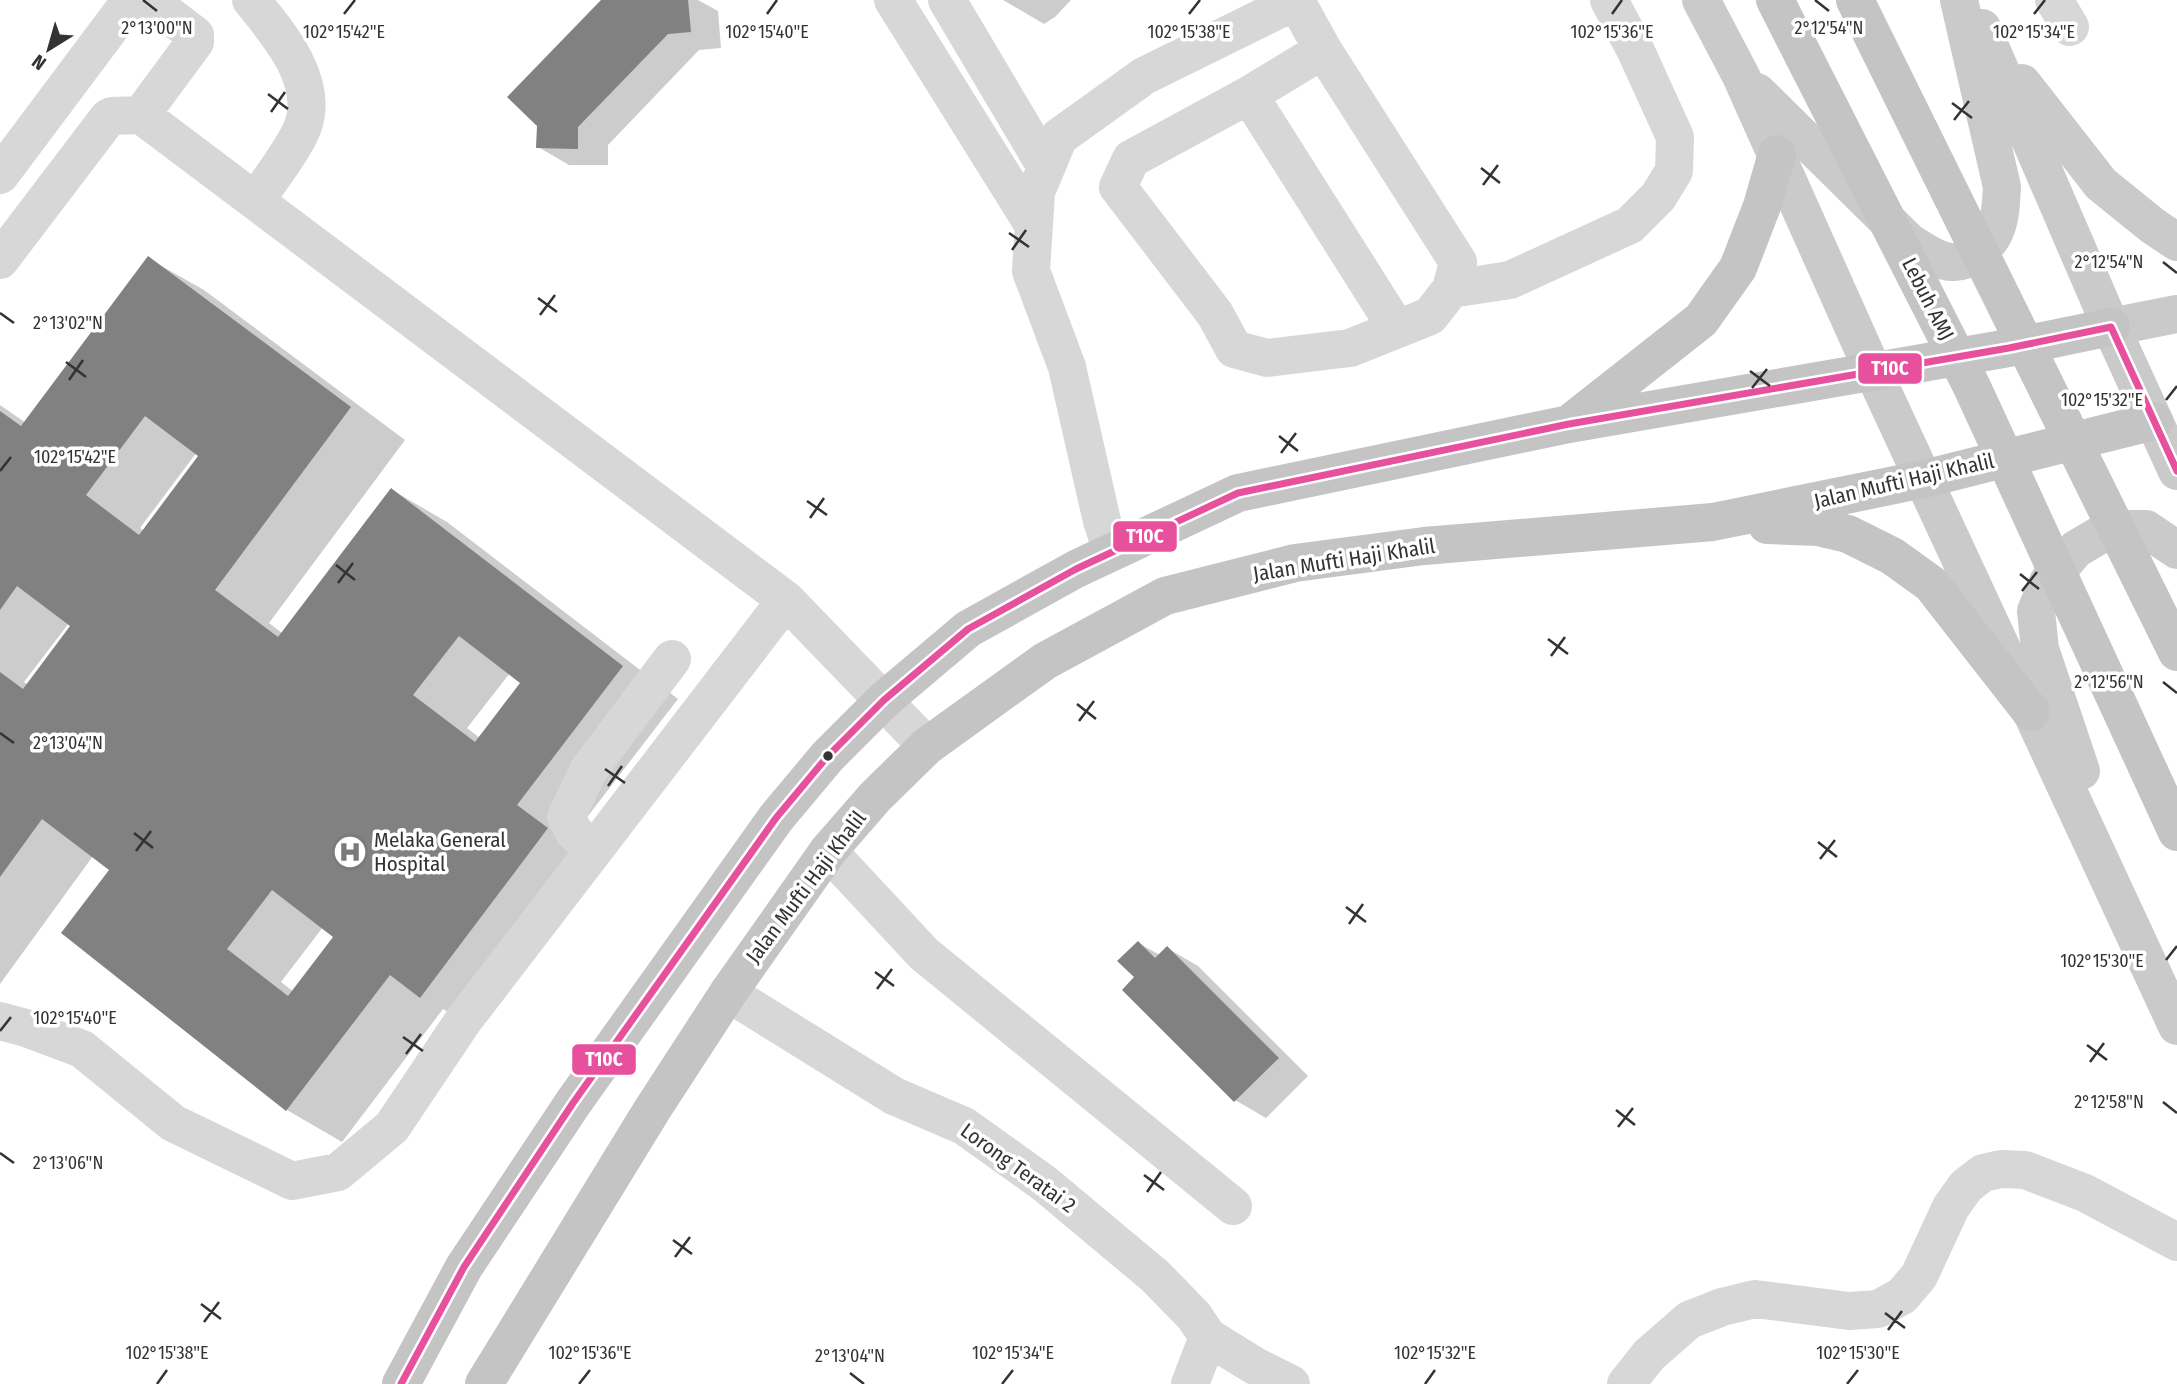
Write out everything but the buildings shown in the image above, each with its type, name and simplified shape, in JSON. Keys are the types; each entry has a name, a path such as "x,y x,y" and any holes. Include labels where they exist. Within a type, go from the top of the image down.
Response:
{"highway":[{"name":"Lebuh AMJ","path":"1775,0 1972,387 2177,832"},
{"path":"1856,0 2177,652"},
{"path":"1569,424 1701,320 1738,268 1762,206 1776,154"},
{"path":"401,1384 464,1267 573,1103 776,818 827,757 884,700 968,629 1112,551 1238,492 1569,424 1873,372 2111,327"},
{"name":"Jalan Mufti Haji Khalil","path":"484,1384 652,1110 728,993 828,851 874,797 927,746 1045,661 1164,596 1295,563 1424,545 1713,522 1924,480 2166,418"},
{"path":"1713,522 1818,527 1848,534 1892,556 1931,584 2031,712"}],"main road":[{"path":"1701,0 1741,76 1873,372 2177,1026"},
{"path":"1741,76 1909,242 1932,257 1954,262 1971,258 1995,233 2001,209 2002,187 1959,0"},
{"path":"1967,0 1990,43 2111,327 2166,418 2177,471"},
{"path":"1990,43 2101,184 2152,226 2177,242"},
{"path":"2111,327 2177,314"},
{"path":"2137,939 2040,649 2036,611 2048,582 2076,549 2110,529 2146,529 2177,550"}],"street":[{"path":"0,175 131,0"},
{"path":"141,116 195,42 194,36 149,0"},
{"path":"251,0 274,28 303,78 306,110 303,127 256,200"},
{"path":"893,0 1034,226"},
{"path":"947,0 1046,167"},
{"path":"1451,289 1510,280 1630,225 1658,197 1674,171 1675,137 1635,49 1609,0"},
{"path":"1112,551 1102,521 1067,367 1031,271 1036,192 1059,137 1144,76 1297,1 1323,50 1458,262 1451,289 1430,316 1350,348 1267,358 1234,349 1215,314 1118,187 1131,159 1249,95 1323,50"},
{"path":"1249,95 1397,329"},
{"path":"0,260 108,118 141,116 786,600 927,746"},
{"path":"0,1021 82,1049 173,1123 292,1181 338,1172 392,1127 463,1021 786,600"},
{"path":"593,851 574,832 566,817 588,771 672,659"},
{"path":"828,851 924,954 1234,1206"},
{"name":"Lorong Teratai 2","path":"728,993 894,1096 964,1126 1045,1184 1155,1276 1194,1316 1208,1337"},
{"path":"1626,1384 1649,1355 1689,1320 1722,1307 1755,1299 1849,1311 1878,1309 1902,1296 1919,1276 1951,1207 1966,1186 1983,1173 2001,1169 2025,1170 2085,1193 2177,1242"},
{"path":"1190,1384 1208,1337 1255,1366 1292,1384"}],"transit line":[{"name":"T10C","path":"401,1384 464,1267 573,1103 776,818 827,757 884,700 968,629 1076,569 1238,493 1569,424 2009,348 2111,327 2177,471"}],"place":[{"name":"Melaka General Hospital","path":"350,852"}]}
